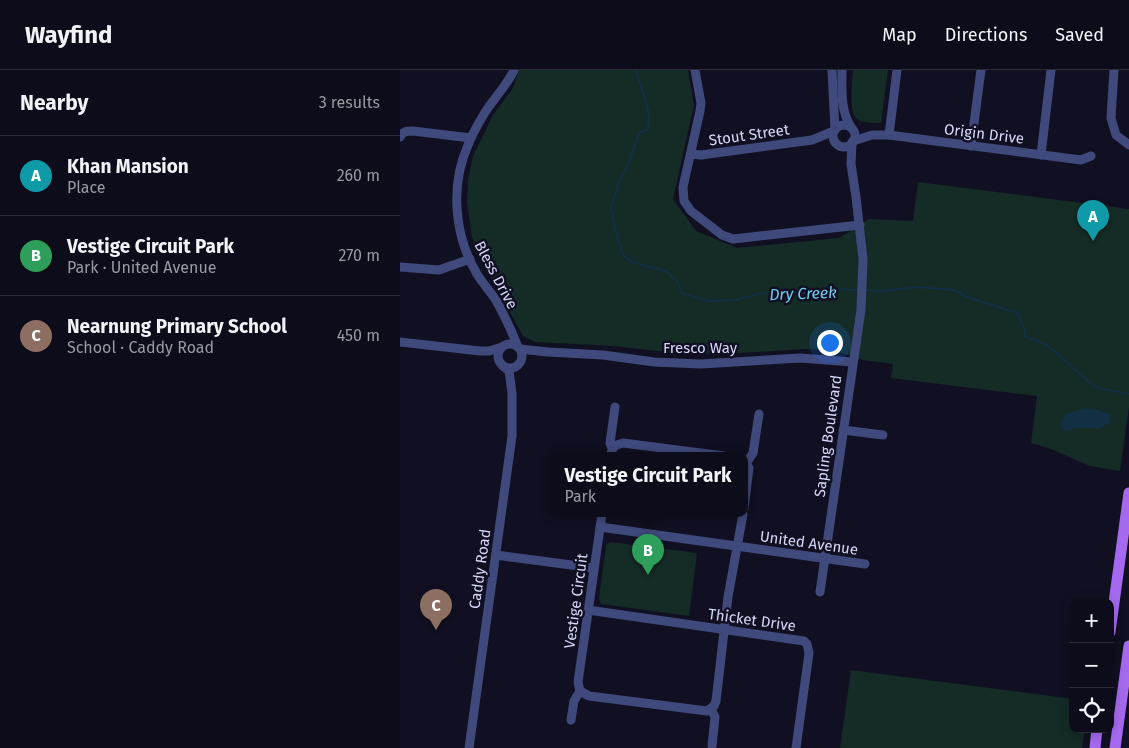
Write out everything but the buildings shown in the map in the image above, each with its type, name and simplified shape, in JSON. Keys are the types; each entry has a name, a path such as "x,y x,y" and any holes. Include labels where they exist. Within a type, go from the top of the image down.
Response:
{"main road":[{"path":"1114,603 1129,493"},
{"path":"1115,748 1129,646"},
{"path":"1095,748 1097,733"}],"street":[{"name":"Bless Drive","path":"514,70 509,81 484,114 471,138 459,172 457,200 459,226 470,259 477,274 497,303 519,348"},
{"path":"695,70 701,103 683,187 684,201 691,211 727,238 737,239 860,225"},
{"path":"832,70 833,138 837,144 845,146 853,142 854,133 843,111 842,70"},
{"path":"890,135 897,70"},
{"path":"971,146 981,70"},
{"path":"1041,155 1051,70"},
{"path":"1114,70 1111,118 1116,135 1129,145"},
{"path":"834,130 842,125 851,128"},
{"name":"Origin Drive","path":"851,128 872,135 890,135 1081,160 1091,156"},
{"name":"Stout Street","path":"691,154 701,155 812,140 834,130"},
{"path":"400,137 406,131 413,131 471,138"},
{"name":"Origin Drive","path":"853,142 872,135"},
{"name":"Stout Street","path":"812,140 837,144"},
{"name":"Sapling Boulevard","path":"820,592 861,310 863,271 860,225 850,164 853,142"},
{"name":"Sapling Boulevard","path":"837,144 850,164"},
{"path":"400,267 439,270 470,259"},
{"name":"Bless Drive","path":"503,347 507,342 508,328"},
{"path":"400,342 475,351 489,351 511,344 519,348 522,355 519,364 512,368 475,351"},
{"path":"502,364 498,355 503,347"},
{"name":"Fresco Way","path":"519,348 548,352 603,355 654,362 701,364 800,358 852,362"},
{"name":"Fresco Way","path":"519,364 529,356 548,352"},
{"name":"Caddy Road","path":"469,748 512,436 512,393 509,371 502,364"},
{"name":"Caddy Road","path":"512,393 519,364"},
{"path":"611,452 610,443 615,407"},
{"path":"748,459 753,453 759,414"},
{"path":"843,430 883,435"},
{"path":"611,452 614,446 623,443 693,452"},
{"path":"748,466 750,472 748,484"},
{"name":"Vestige Circuit","path":"570,720 574,701 580,691 578,682 602,517"},
{"path":"711,710 716,701 735,555 739,547 744,517"},
{"name":"United Avenue","path":"600,528 865,564"},
{"path":"496,555 594,568"},
{"name":"Thicket Drive","path":"588,610 799,640 807,644 809,653 796,748"},
{"path":"580,691 589,696 702,711 711,710"},
{"path":"711,710 715,717 712,746"}],"green space":[{"path":"519,70 688,70 694,105 673,199 696,231 737,248 839,238 869,219 913,221 918,182 1129,209 1129,407 1120,471 1090,466 1051,449 1031,443 1037,396 891,378 893,364 863,360 836,351 807,349 724,354 674,353 614,346 535,342 523,336 484,265 472,237 467,203 468,180 473,156 493,115 513,88"},
{"path":"853,70 888,70 881,123 863,122 855,117 851,101"},
{"path":"610,542 697,553 689,616 601,604 599,598 606,545"},
{"path":"851,670 1069,698 1069,733 1084,733 1082,748 840,748"}],"water":[{"path":"1085,408 1099,410 1110,415 1111,422 1100,428 1077,428 1066,431 1062,429 1063,420 1068,414"}],"waterway":[{"name":"Dry Creek","path":"636,70 648,108 649,123 647,130 639,133 630,160 617,187 611,209 623,254 631,262 666,271 678,282 682,293 709,301 736,300 774,292 812,293 840,289 858,290"},
{"name":"Dry Creek","path":"865,290 883,291 916,287 954,290 967,297 1018,313 1025,336 1047,345 1098,388 1129,394"}],"place":[{"name":"Khan Mansion","path":"1093,241"},
{"name":"Vestige Circuit Park","path":"648,575"},
{"name":"Nearnung Primary School","path":"436,630"}]}
